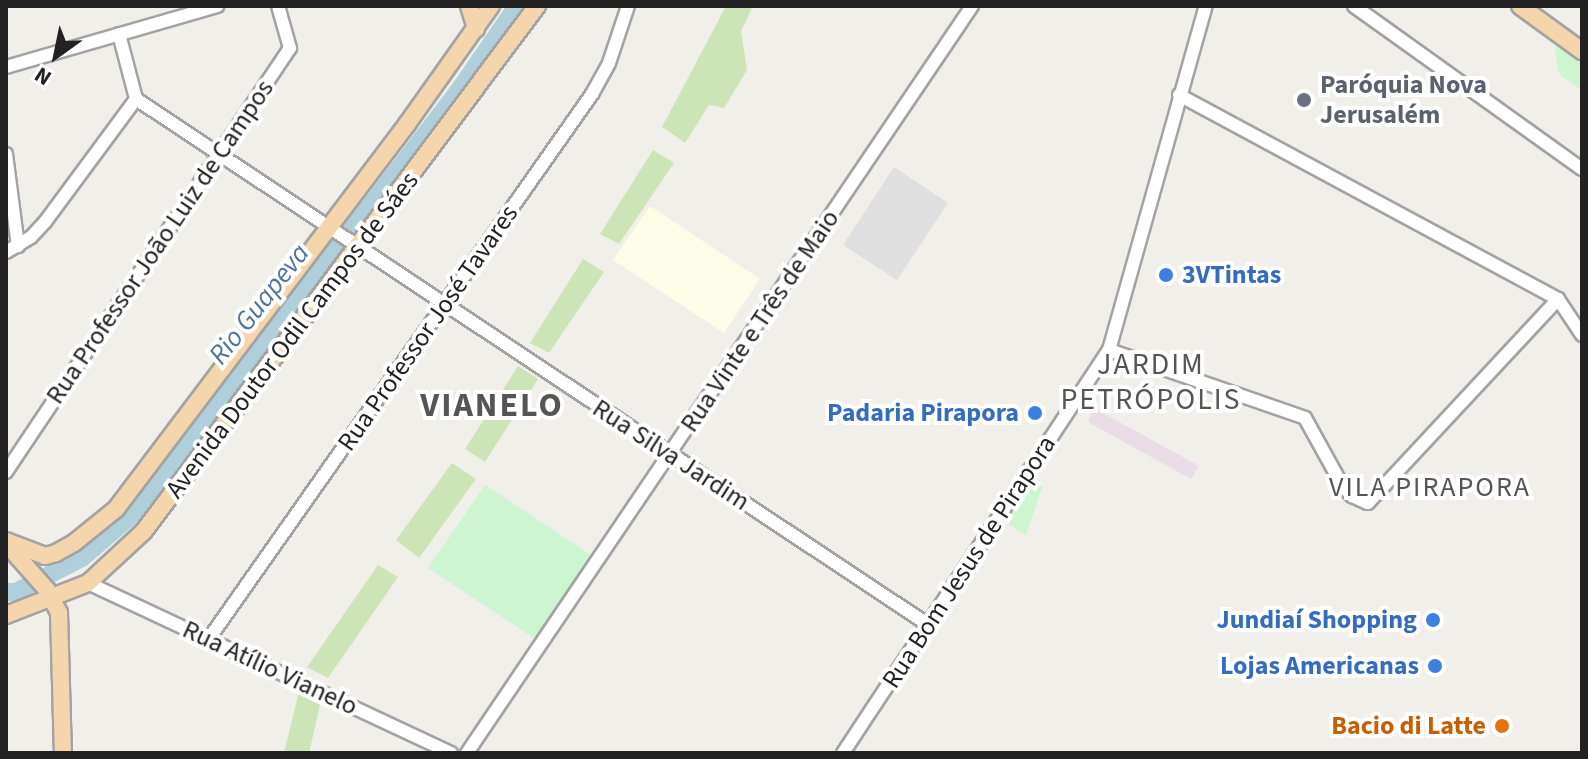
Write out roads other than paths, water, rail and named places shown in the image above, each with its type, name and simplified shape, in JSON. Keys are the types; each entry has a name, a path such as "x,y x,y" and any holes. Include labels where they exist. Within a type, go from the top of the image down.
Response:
{"main road":[{"path":"469,6 476,29"},
{"name":"Avenida Doutor Odil Campos de Sáes","path":"6,542 45,556 56,553 74,543 116,509 333,229 491,6"},
{"name":"Avenida Doutor Odil Campos de Sáes","path":"6,615 49,594 88,583 144,531 355,243 537,6"},
{"path":"1520,6 1582,51"},
{"path":"6,542 32,570 59,613 63,753"}],"street":[{"path":"6,67 217,6"},
{"name":"Rua Professor João Luiz de Campos","path":"6,472 290,48 278,6"},
{"name":"Rua Professor José Tavares","path":"208,640 592,94 609,63 628,6"},
{"name":"Rua Vinte e Três de Maio","path":"467,753 972,6"},
{"name":"Rua Bom Jesus de Pirapora","path":"843,753 1109,350 1206,6"},
{"path":"1354,6 1582,169"},
{"path":"12,249 45,222 136,99 119,34"},
{"path":"1179,95 1558,299 1582,335"},
{"name":"Rua Silva Jardim","path":"136,99 927,624"},
{"path":"6,154 12,249"},
{"path":"1109,350 1305,418 1342,485 1368,503 1558,299"},
{"name":"Rua Atílio Vianelo","path":"88,583 451,753"}],"waterway":[{"name":"Rio Guapeva","path":"6,592 16,592 82,558 134,513 457,93 517,6"}],"place":[{"name":"Paróquia Nova Jerusalém","path":"1304,100"},
{"name":"3VTintas","path":"1166,275"},
{"name":"Padaria Pirapora","path":"1035,413"},
{"name":"Jundiaí Shopping","path":"1433,620"},
{"name":"Lojas Americanas","path":"1435,666"},
{"name":"Bacio di Latte","path":"1502,726"}],"district":[{"name":"JARDIM PETRÓPOLIS","path":"1151,382"},
{"name":"VIANELO","path":"492,406"},
{"name":"VILA PIRAPORA","path":"1430,487"}]}
